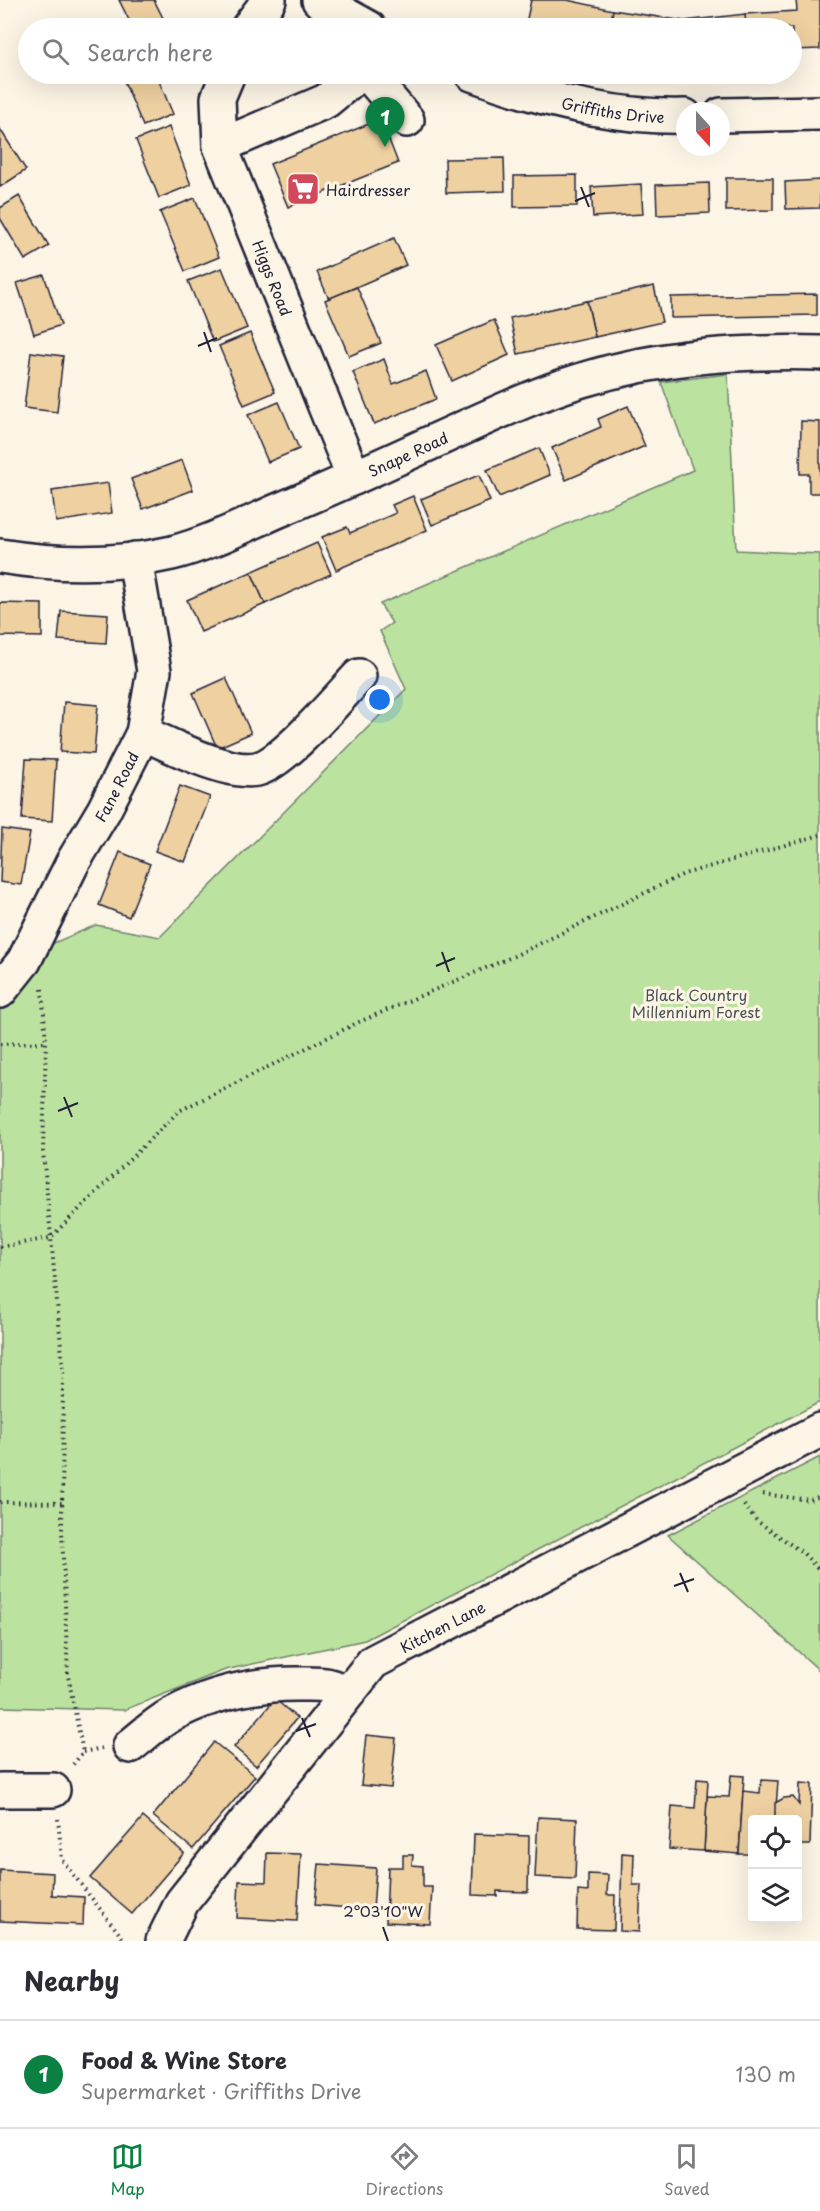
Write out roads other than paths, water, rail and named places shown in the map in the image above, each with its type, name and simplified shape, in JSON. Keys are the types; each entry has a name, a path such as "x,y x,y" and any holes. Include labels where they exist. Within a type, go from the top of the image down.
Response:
{"street":[{"path":"256,18 269,0"},
{"path":"319,0 351,18"},
{"name":"Higgs Road","path":"224,84 218,98 220,146 354,478"},
{"path":"220,146 326,100 346,84"},
{"path":"376,84 407,120"},
{"name":"Griffiths Drive","path":"504,84 566,103 624,112 676,115"},
{"path":"730,115 820,113"},
{"name":"Snape Road","path":"0,556 30,561 70,563 135,559 171,553 207,542 470,425 581,380 627,368 672,360 731,354 820,353"},
{"name":"Fane Road","path":"0,991 24,961 73,862 104,810 143,733 154,671 135,559"},
{"path":"143,733 224,767 256,769 282,756 359,676"},
{"name":"Kitchen Lane","path":"163,1941 182,1902 373,1662 820,1430"},
{"path":"130,1746 169,1716 221,1693 276,1683 319,1684 339,1688 345,1695"},
{"path":"0,1790 53,1790"}],"place":[{"name":"Food & Wine Store","path":"385,147"},
{"name":"Hairdresser","path":"303,189"}],"park label":[{"name":"Black Country Millennium Forest","path":"696,1002"}]}
